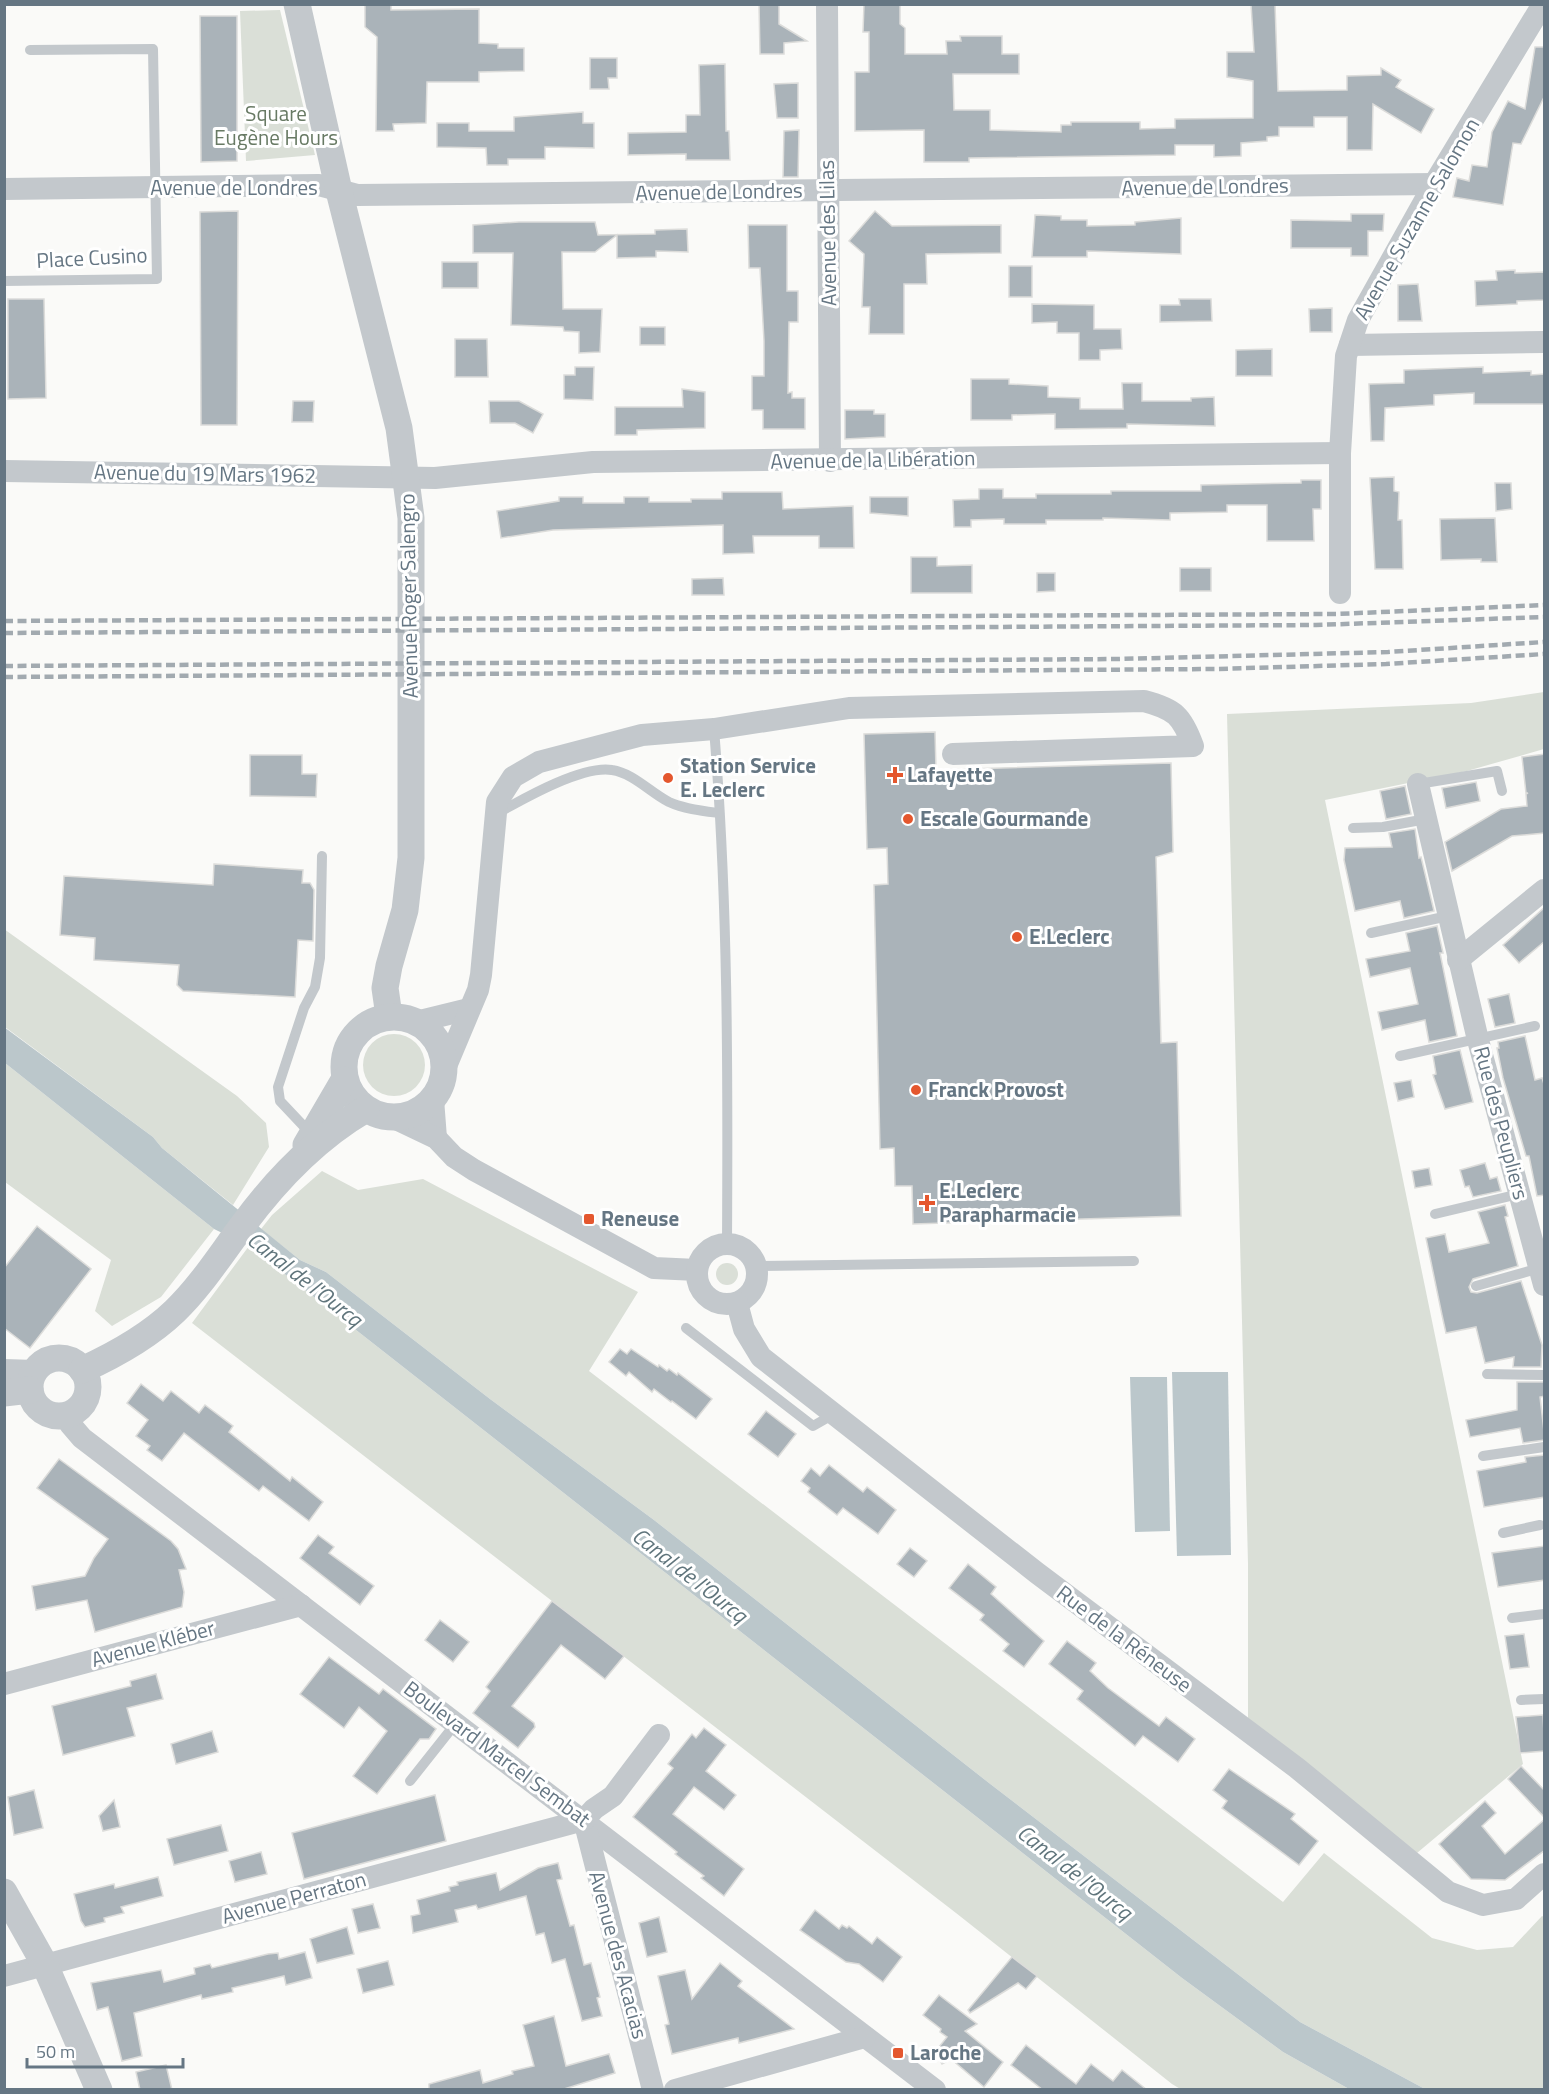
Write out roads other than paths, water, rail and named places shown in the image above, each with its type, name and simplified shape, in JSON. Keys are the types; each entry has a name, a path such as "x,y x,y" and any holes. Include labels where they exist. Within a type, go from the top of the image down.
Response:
{"street":[{"name":"Avenue Roger Salengro","path":"297,4 339,191 399,428 411,518 411,858 405,910 385,988 389,1016"},
{"name":"Avenue des Lilas","path":"827,4 830,460"},
{"name":"Avenue Suzanne Salomon","path":"1340,593 1341,453 1346,356 1358,320 1434,184 1544,4"},
{"name":"Avenue de Londres","path":"4,189 319,185 339,191 369,195 1434,184"},
{"path":"1350,345 1545,342"},
{"name":"Avenue de la Libération","path":"406,477 435,478 593,462 1341,453"},
{"name":"Avenue du 19 Mars 1962","path":"4,471 406,477"},
{"path":"392,1117 407,1116 433,1099 441,1086 444,1071 481,975 496,802 507,784 525,769 539,762 642,735 714,729 808,712 881,706 1144,701 1174,712 1185,723 1194,746 953,754"},
{"name":"Rue des Peupliers","path":"1418,784 1478,1040 1542,1276"},
{"path":"1458,960 1545,890"},
{"path":"288,1171 344,1080 345,1054 351,1040 361,1028 374,1020 389,1016 416,1022 469,1009"},
{"path":"416,1022 437,1040 443,1055 444,1071"},
{"path":"344,1080 354,1098 366,1109 392,1117 436,1138 454,1157 474,1170 654,1268 697,1270"},
{"path":"433,1099 436,1138"},
{"path":"82,1370 145,1336 173,1313 208,1272 265,1196 288,1171 346,1121 366,1109"},
{"path":"727,1244 746,1250 756,1266 757,1276 752,1292 737,1303 727,1305 708,1298 701,1290 697,1270 704,1254 711,1248 727,1244"},
{"name":"Rue de la Réneuse","path":"737,1303 744,1329 761,1357 1037,1573 1297,1768 1448,1892 1483,1905 1516,1899 1545,1874"},
{"path":"4,1371 23,1385 37,1407 44,1412 62,1416 71,1413 84,1402 87,1394 86,1377 82,1370 67,1359 49,1360 23,1385"},
{"name":"Boulevard Marcel Sembat","path":"71,1413 70,1424 82,1438 934,2090"},
{"name":"Avenue Kléber","path":"4,1684 301,1605"},
{"path":"584,1820 594,1809 613,1796 659,1736"},
{"name":"Avenue Perraton","path":"4,1976 584,1820"},
{"name":"Avenue des Acacias","path":"584,1820 653,2090"},
{"path":"4,1892 45,1965 99,2090"},
{"path":"675,2090 866,2037"}],"lane":[{"name":"Place Cusino","path":"4,281 157,279 153,50 30,50"},
{"path":"714,729 719,813 727,1121 727,1244"},
{"path":"493,816 539,790 583,774 612,770 639,782 669,802 719,813"},
{"path":"1418,784 1497,771 1502,791"},
{"path":"1353,828 1383,827 1426,819"},
{"path":"312,1135 280,1101 278,1087 304,1008 315,987 320,958 322,856"},
{"path":"1371,933 1448,916"},
{"path":"1400,1056 1535,1026"},
{"path":"1435,1214 1519,1194"},
{"path":"756,1266 1134,1261"},
{"path":"1476,1286 1542,1276"},
{"path":"686,1328 813,1426 834,1414"},
{"path":"1486,1374 1545,1375"},
{"path":"1483,1456 1545,1447"},
{"path":"1503,1533 1540,1525"},
{"path":"1512,1618 1545,1614"},
{"path":"1521,1700 1545,1699"},
{"path":"410,1781 456,1723"}],"water":[{"name":"Canal de l'Ourcq","path":"4,1027 153,1137 162,1148 300,1260 326,1272 490,1399 654,1520 989,1783 1300,2022 1425,2089 1349,2089 1283,2052 1182,1978 249,1246 214,1229 5,1063"},
{"path":"1172,1372 1228,1372 1231,1555 1177,1556"},
{"path":"1130,1377 1167,1377 1170,1531 1135,1532"}],"railway":[{"path":"4,621 1337,614 1544,605"},
{"path":"4,633 1316,625 1544,617"},
{"path":"4,666 1118,659 1388,652 1544,642"},
{"path":"4,677 1216,669 1386,664 1544,654"}],"place":[{"name":"Lafayette","path":"895,775"},
{"name":"Station Service E. Leclerc","path":"668,778"},
{"name":"Escale Gourmande","path":"908,819"},
{"name":"E.Leclerc","path":"1017,937"},
{"name":"Franck Provost","path":"916,1090"},
{"name":"E.Leclerc Parapharmacie","path":"927,1203"},
{"name":"Reneuse","path":"589,1219"},
{"name":"Laroche","path":"898,2053"}],"park label":[{"name":"Square Eugène Hours","path":"276,126"}]}
